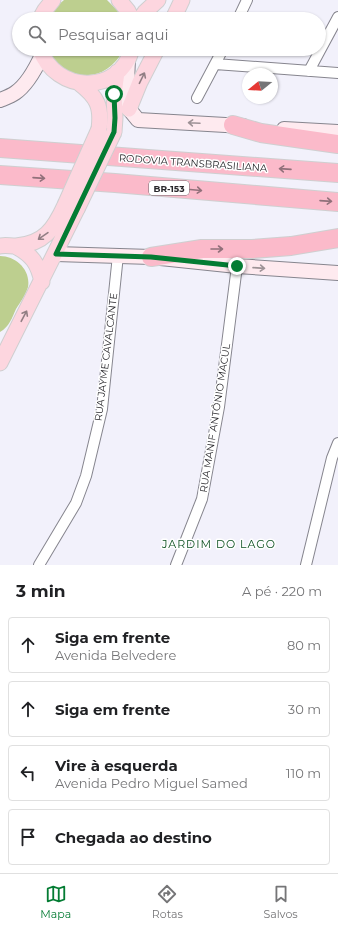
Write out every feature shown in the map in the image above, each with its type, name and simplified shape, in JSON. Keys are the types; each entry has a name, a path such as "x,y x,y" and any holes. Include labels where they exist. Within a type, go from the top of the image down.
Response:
{"highway":[{"path":"233,125 261,133 338,144"},
{"name":"RODOVIA TRANSBRASILIANA","path":"0,148 338,173"},
{"name":"BR-153","path":"0,175 338,202"},
{"path":"151,257 202,249 268,248 291,246 338,238"}],"main road":[{"path":"43,12 53,0"},
{"path":"119,0 128,12"},
{"path":"145,12 158,0"},
{"path":"176,12 182,0"},
{"path":"0,100 15,93 26,82 36,69 40,56"},
{"path":"43,56 48,65 57,74 68,80 79,83 96,82 111,77 117,72 129,56"},
{"path":"130,56 127,83 129,109 138,120 338,132"},
{"path":"129,109 140,82 153,56"},
{"path":"0,363 56,254 71,207 106,130 115,118 114,94 117,72"},
{"path":"79,83 96,98 106,130"},
{"path":"7,246 26,244 44,237 71,207"},
{"path":"7,246 25,251 34,260 40,270 42,282"},
{"path":"56,254 151,257 237,266 338,273"},
{"path":"0,340 14,334"}],"street":[{"path":"241,12 247,0"},
{"path":"326,39 338,17"},
{"path":"197,98 219,56"},
{"path":"309,71 317,56"},
{"path":"215,64 338,73"},
{"name":"RUA JAYME CAVALCANTE","path":"39,565 76,503 86,476 102,409 118,255"},
{"name":"RUA MANIF ANTÔNIO MACUL","path":"176,565 202,499 219,407 237,266"},
{"path":"306,565 332,458 338,443"}],"green space":[{"path":"64,0 107,0 119,12 53,12"},
{"path":"52,56 119,56 107,69 96,74 86,75 75,73 64,68"},
{"path":"0,256 12,258 21,265 27,275 28,287 10,322 6,328 0,332"}],"district":[{"name":"JARDIM DO LAGO","path":"219,544"}],"route":[{"path":"114,94 114,132 56,254 151,257 237,266"}]}
